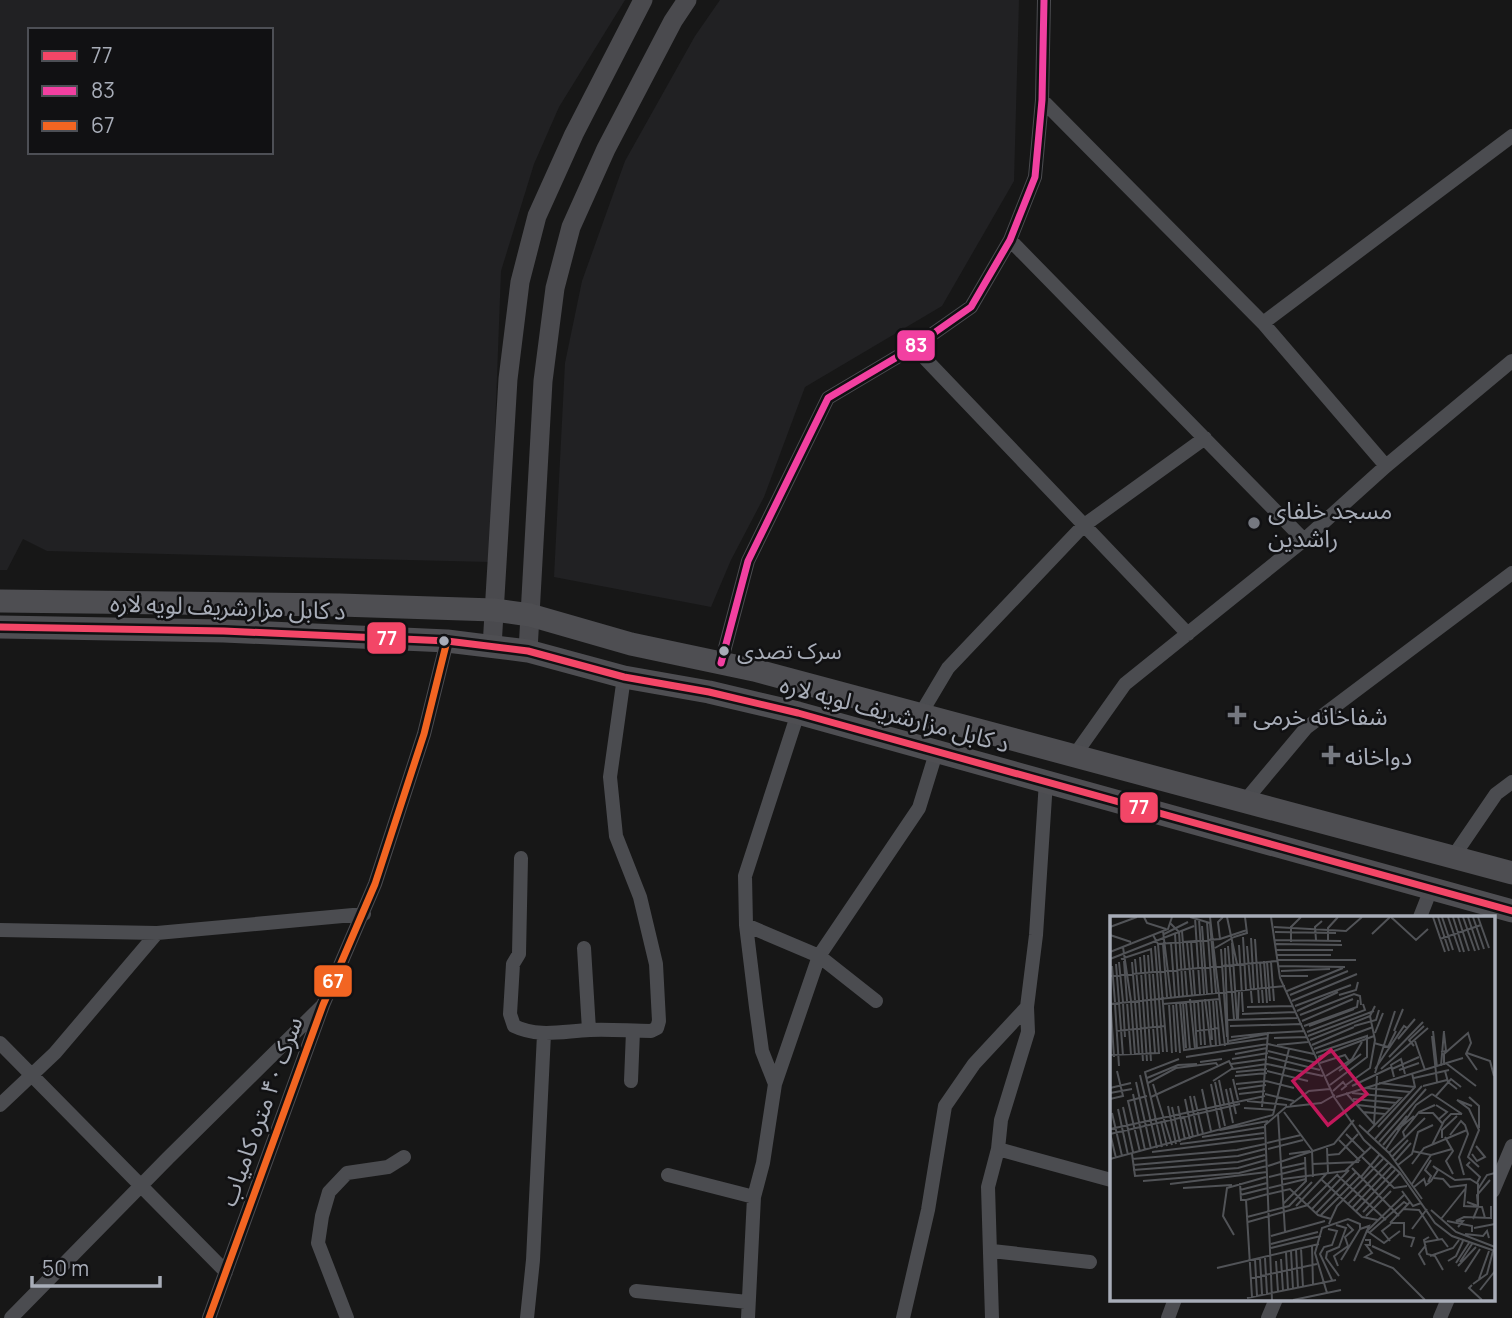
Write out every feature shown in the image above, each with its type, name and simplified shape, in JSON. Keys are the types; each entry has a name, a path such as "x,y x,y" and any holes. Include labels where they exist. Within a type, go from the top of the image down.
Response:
{"highway":[{"name":"د کابل مزارشریف لویه لاره","path":"0,601 340,605 494,610 530,615 631,645 721,663 1512,873"},
{"name":"د کابل مزارشریف لویه لاره","path":"0,627 224,631 447,642 528,651 624,677 709,692 799,713 1512,911"}],"main road":[{"path":"492,647 508,379 520,282 537,216 574,134 643,0"},
{"path":"528,651 544,381 555,288 571,227 606,149 673,21 687,0"}],"street":[{"path":"721,663 748,561 828,398 914,347 971,307 1010,240 1035,177 1042,100 1044,0"},
{"path":"1042,100 1262,323 1387,467"},
{"path":"1262,323 1512,136"},
{"path":"1010,240 1304,540"},
{"path":"914,347 1188,634"},
{"path":"1074,757 1125,684 1304,540 1512,361"},
{"path":"920,715 948,668 1083,526 1206,438"},
{"path":"1244,802 1306,728 1512,573"},
{"name":"سرک ۴۰ متره کامیاب","path":"209,1318 323,1005 364,914 424,734 447,642"},
{"path":"521,858 519,954 513,964 510,1014 514,1026 524,1031 544,1034 590,1030 651,1031 657,1028 659,1021 656,964 640,897 616,835 610,777 624,677"},
{"path":"775,1084 762,1051 746,925 745,876 799,713"},
{"path":"748,1318 754,1197 763,1163 775,1084 819,956 919,808 936,753"},
{"path":"992,1318 988,1187 998,1149 1001,1120 1028,1032 1027,1007 1036,935 1046,780"},
{"path":"1453,857 1496,794 1512,782"},
{"path":"1420,916 1431,889"},
{"path":"0,930 158,933 364,914"},
{"path":"746,925 819,956 876,1001"},
{"path":"0,1105 55,1053 158,933"},
{"path":"584,948 590,1030"},
{"path":"11,1318 302,1023 323,1005"},
{"path":"903,1318 928,1209 945,1106 974,1064 1027,1007"},
{"path":"631,1081 634,1031"},
{"path":"527,1318 533,1260 544,1034"},
{"path":"0,1043 226,1272"},
{"path":"1494,1189 1512,1146"},
{"path":"998,1149 1110,1180"},
{"path":"347,1318 318,1243 329,1192 347,1173 388,1167 404,1157"},
{"path":"668,1175 754,1197"},
{"path":"992,1251 1090,1262"},
{"path":"636,1291 748,1302"},
{"path":"1168,1318 1175,1300"},
{"path":"1268,1318 1276,1300"},
{"path":"1440,1318 1448,1300"}],"shaded area":[{"path":"0,0 625,0 559,107 534,164 501,271 490,562 47,551 23,539 7,570 0,570"},
{"path":"720,0 1019,0 1014,181 942,306 805,387 764,497 731,560 711,607 554,577 565,363 582,281 625,161 695,36"}],"transit line":[{"name":"83","path":"721,663 748,561 828,398 914,347 971,307 1010,240 1035,177 1042,100 1044,0"},
{"name":"77","path":"0,627 224,631 447,641 528,651 624,677 709,692 798,713 1512,911"},
{"name":"67","path":"209,1318 323,1005 375,884 424,734 447,641"}],"place":[{"name":"مسجد خلفای راشدین","path":"1254,523"},
{"name":"سرک تصدی","path":"724,651"},
{"name":"شفاخانه خرمی","path":"1237,715"},
{"name":"دواخانه","path":"1331,755"}]}
